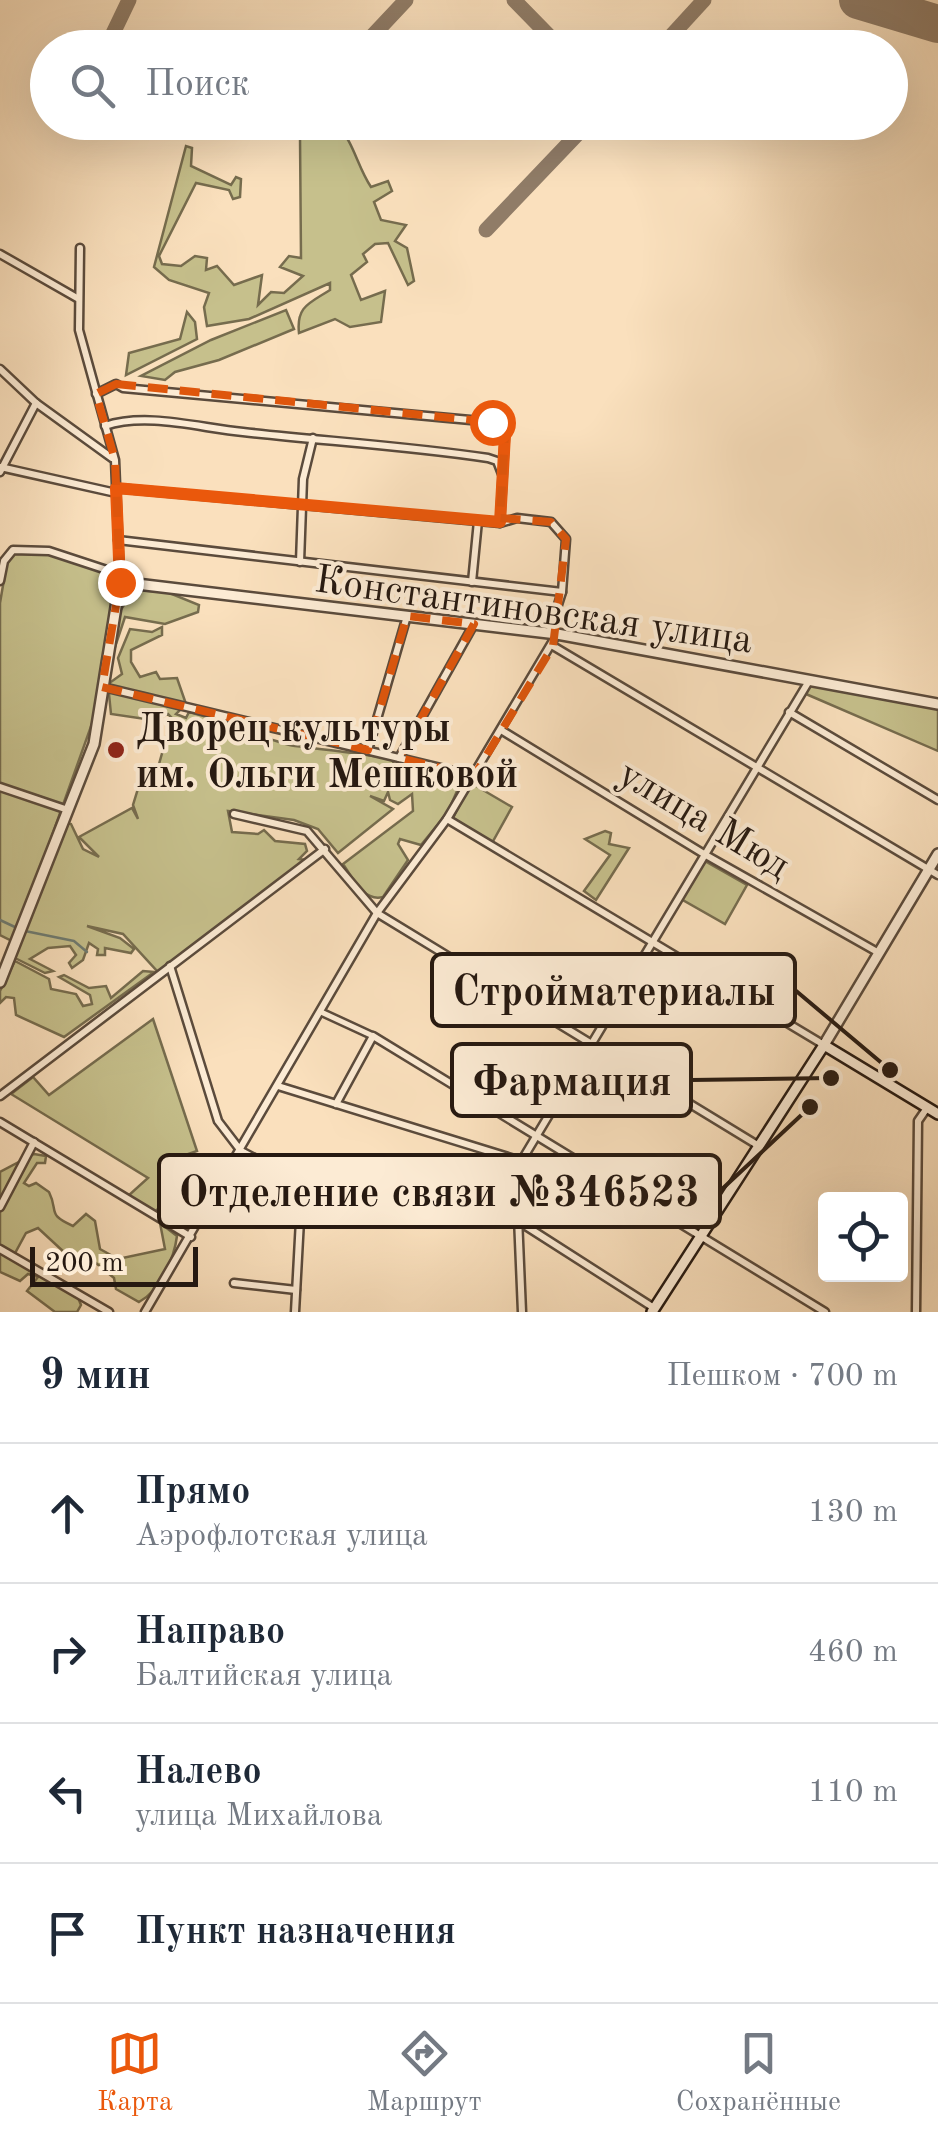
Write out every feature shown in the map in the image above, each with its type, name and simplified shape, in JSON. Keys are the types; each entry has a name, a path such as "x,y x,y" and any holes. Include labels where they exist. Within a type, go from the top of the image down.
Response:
{"street":[{"path":"0,982 94,744 120,578 115,460 79,330 80,248"},
{"path":"0,254 77,298"},
{"path":"0,369 36,402 115,460"},
{"path":"96,394 116,384 123,388 492,422 505,435 500,522"},
{"path":"36,402 1,469 116,490 478,521 534,519 551,522 566,539 553,646 447,819 377,913 192,1238 145,1312"},
{"path":"106,426 121,421 168,423 488,458 497,461 503,478"},
{"path":"300,562 300,504 313,438"},
{"path":"472,582 478,521"},
{"path":"118,540 562,592"},
{"name":"Константиновская улица","path":"2,560 12,550 49,551 120,578 553,633 938,704"},
{"path":"0,582 2,560"},
{"path":"368,750 407,616"},
{"path":"399,758 474,624"},
{"path":"553,646 933,872"},
{"path":"522,1312 514,1179 521,1161 809,681"},
{"path":"102,687 474,776"},
{"path":"789,712 938,800"},
{"name":"улица Мюд","path":"501,730 704,854 880,954"},
{"path":"0,787 68,810"},
{"path":"234,814 308,831 377,913 759,1146"},
{"path":"447,819 938,1114"},
{"path":"0,1096 326,849"},
{"path":"516,1220 653,1310 933,872 938,854"},
{"path":"170,966 218,1121 242,1150 302,1183 514,1179"},
{"path":"320,1012 358,1025 825,1312"},
{"path":"336,1104 373,1036"},
{"path":"278,1086 521,1161"},
{"path":"916,1312 918,1121 927,1108"},
{"path":"0,1122 192,1238"},
{"path":"0,1207 34,1142"},
{"path":"295,1312 302,1183"},
{"path":"0,1249 110,1312"},
{"path":"234,1283 296,1290"}],"highlighted area":[{"path":"116,384 492,422 505,435 500,518 551,522 566,539 553,646 474,776 399,758 474,624 407,616 368,750 102,687 120,582 115,460 96,394"}],"shaded area":[{"path":"300,140 348,140 371,187 388,181 392,191 374,202 381,220 406,225 395,241 407,248 414,281 408,285 388,243 375,244 363,254 367,262 351,275 361,300 385,291 381,322 350,327 335,319 299,333 302,311 330,290 330,283 249,319 207,326 204,307 209,293 169,280 154,267 186,146 192,148 191,166 231,185 236,177 241,179 240,197 233,199 229,190 196,183 159,256 162,264 181,266 195,256 207,258 206,270 217,266 234,285 262,275 258,305 271,292 284,293 303,276 280,267 289,256 301,258"},
{"path":"286,310 294,329 219,360 175,372 165,380 141,376 211,340"},
{"path":"187,312 195,322 197,339 126,375 129,353 180,339"},
{"path":"13,554 49,554 116,576 94,718 14,942 0,935 0,603 7,562"},
{"path":"134,590 167,592 199,605 198,612 165,624 125,617 109,665 120,611"},
{"path":"162,627 162,635 131,650 131,662 140,677 156,672 160,679 177,678 186,704 176,714 186,718 189,712 258,731 255,736 290,745 392,759 397,772 427,771 458,779 460,784 448,812 421,845 400,839 398,844 408,860 383,897 376,898 364,892 343,864 413,811 412,794 398,804 390,800 388,792 384,801 370,796 393,809 338,853 318,829 294,820 228,811 232,832 258,834 264,830 275,841 305,844 307,851 299,859 307,860 158,972 123,934 87,926 120,938 134,949 131,953 105,948 105,955 97,955 98,949 89,943 83,960 72,968 69,963 76,955 70,946 48,948 30,959 53,971 45,973 13,957 66,823 71,824 83,849 99,857 79,837 132,808 138,819 133,805 145,766 159,764 172,718 168,714 152,720 111,714 108,684 122,674 118,658 130,629 152,632"},
{"path":"811,683 938,709 938,751 806,694"},
{"path":"471,783 512,807 492,843 453,818"},
{"path":"605,831 611,833 609,844 629,848 596,900 584,891 610,855 585,839"},
{"path":"703,860 747,885 725,924 681,899"},
{"path":"15,961 49,979 51,989 76,994 83,1006 92,1004 90,995 59,977 64,975 89,988 106,986 111,998 143,971 154,972 64,1037 16,1015 14,998 6,997 0,1003 0,991"},
{"path":"153,1019 197,1151 168,1161 175,1180 156,1212 128,1196 148,1178 11,1094 33,1077 49,1095"},
{"path":"34,1154 46,1156 45,1163 37,1163 24,1183 36,1183 49,1192 56,1215 65,1222 73,1226 86,1214 95,1221 100,1249 118,1259 165,1249 160,1223 177,1236 165,1274 147,1297 139,1302 116,1289 114,1278 96,1263 84,1271 69,1266 65,1253 38,1228 26,1233 14,1255 0,1247 0,1172"},
{"path":"0,1253 77,1295 81,1305 77,1312 55,1312 27,1291 38,1277 28,1274 20,1281 0,1272"}],"waterway":[{"path":"0,920 17,928"},
{"path":"25,931 74,941 87,952"}],"taxiway":[{"path":"115,30 129,0"},
{"path":"378,30 406,0"},
{"path":"514,0 543,30"},
{"path":"676,30 704,0"},
{"path":"486,230 572,140"}],"runway":[{"path":"858,0 938,24"}],"place":[{"name":"Дворец культуры им. Ольги Мешковой","path":"116,750"},
{"name":"Стройматериалы","path":"890,1070"},
{"name":"Фармация","path":"831,1078"},
{"name":"Отделение связи №346523","path":"810,1107"}],"route":[{"path":"120,582 116,488 500,522 505,435 492,422"}]}
